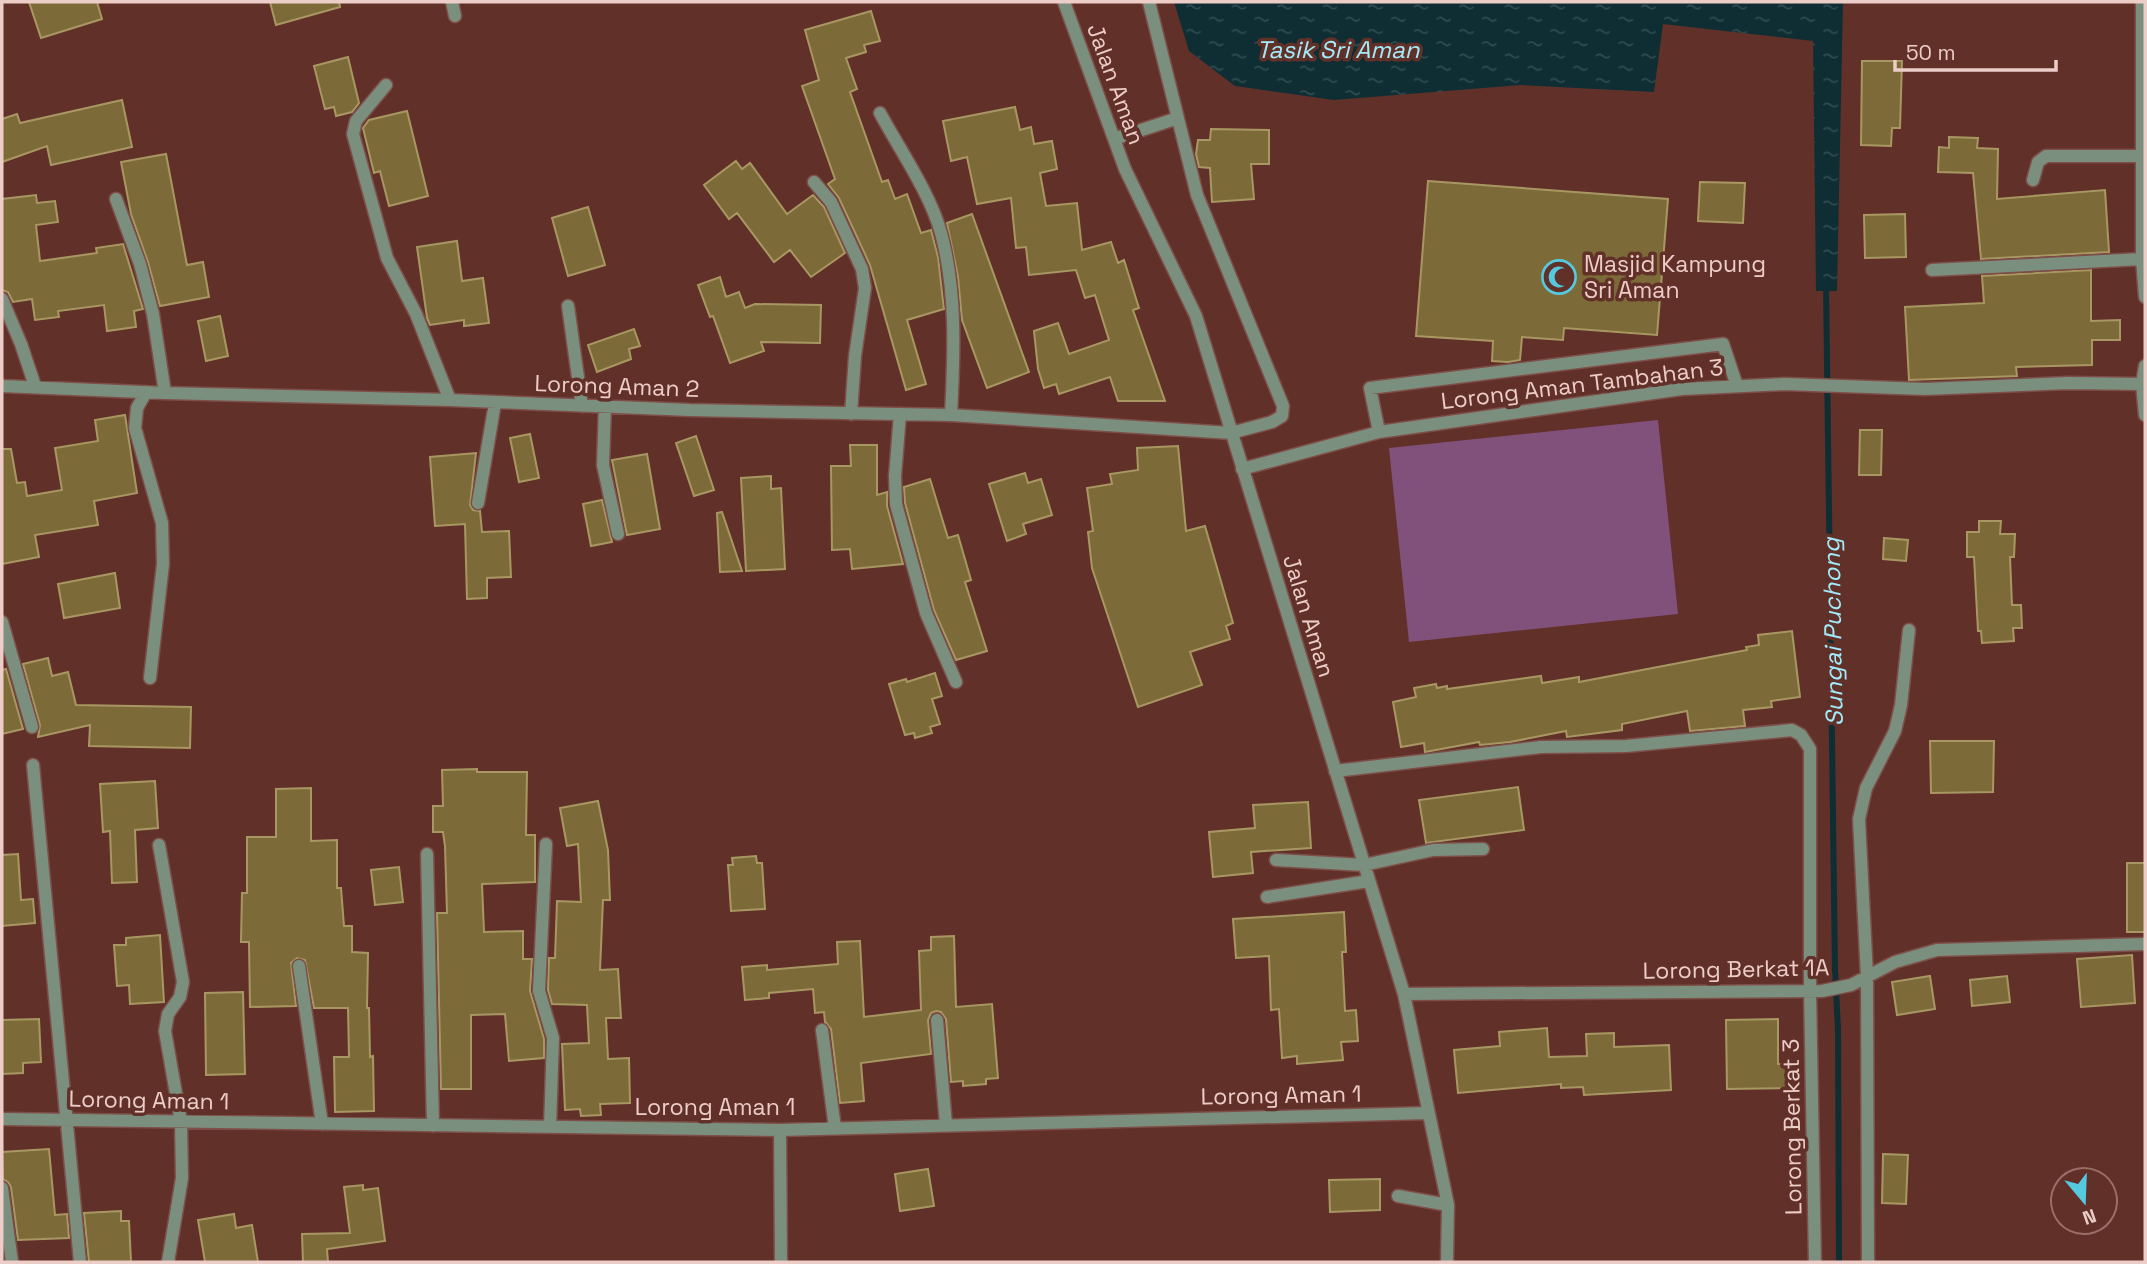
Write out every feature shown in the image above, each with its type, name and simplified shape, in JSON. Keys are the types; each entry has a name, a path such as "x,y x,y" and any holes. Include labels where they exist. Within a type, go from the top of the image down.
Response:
{"street":[{"path":"452,2 455,16"},
{"name":"Jalan Aman","path":"1064,2 1125,169 1196,316 1404,994 1448,1205 1447,1262"},
{"path":"1114,139 1178,118 1149,2"},
{"path":"2141,2 2144,215 2142,259 2145,296"},
{"path":"386,85 356,121 353,134 387,258 416,314 450,400"},
{"path":"880,113 923,190 941,231 953,315 951,415"},
{"name":"Lorong Aman 2","path":"2,386 582,406 951,415 1231,433 1272,422 1282,416 1283,406 1197,195 1178,118"},
{"path":"2033,180 2038,162 2046,156 2143,156"},
{"path":"814,182 831,202 862,269 865,288 855,356 851,414"},
{"path":"116,199 140,264 150,302 165,393"},
{"path":"1932,270 2142,259"},
{"path":"2,299 35,386"},
{"path":"568,306 582,406"},
{"path":"1379,432 1370,388 1413,382 1723,344 1737,386"},
{"path":"2145,366 2142,384 2145,415"},
{"name":"Lorong Aman Tambahan 3","path":"1242,469 1379,432 1682,389 1817,386 1925,389 2068,383 2142,384"},
{"path":"146,392 137,408 135,428 162,523 163,564 150,678"},
{"path":"478,503 495,403"},
{"path":"605,405 603,465 618,534"},
{"path":"900,414 895,476 896,504 926,612 956,682"},
{"path":"2,622 32,727"},
{"path":"1868,1262 1867,976 1859,819 1866,788 1895,731 1901,705 1909,630"},
{"name":"Lorong Berkat 3","path":"1335,771 1541,747 1626,746 1792,730 1801,735 1810,748 1816,990 1815,1262"},
{"path":"33,765 80,1262"},
{"path":"546,844 539,991 554,1038 550,1127"},
{"path":"159,845 183,982 180,997 168,1014 165,1031 181,1122 182,1178 168,1262"},
{"path":"1276,860 1364,865 1433,850 1483,849"},
{"path":"427,853 432,1126"},
{"path":"1267,897 1369,881"},
{"name":"Lorong Berkat 1A","path":"1404,994 1816,990 1851,985 1895,962 1937,950 2145,944"},
{"path":"299,966 321,1124"},
{"path":"937,1020 946,1125"},
{"path":"822,1030 835,1128"},
{"name":"Lorong Aman 1","path":"2,1119 780,1130 1428,1113"},
{"path":"780,1130 781,1262"},
{"path":"2,1188 12,1262"},
{"path":"1398,1196 1448,1205"}],"shaded area":[{"path":"1658,420 1678,614 1409,642 1389,448"}],"water":[{"name":"Tasik Sri Aman","path":"1174,2 1843,2 1837,291 1816,291 1813,41 1663,24 1654,92 1521,85 1334,100 1235,86 1189,51"}],"building":[{"path":"29,2 97,2 102,19 41,38"},
{"path":"270,2 339,2 340,7 276,25"},
{"path":"871,11 880,41 864,45 866,52 846,58 857,89 850,92 882,182 888,180 895,199 907,194 921,233 931,230 938,257 944,309 907,320 926,384 906,390 870,265 839,198 828,184 835,179 802,86 819,80 805,30"},
{"path":"348,57 359,103 352,112 336,116 334,107 325,109 314,66"},
{"path":"1862,61 1902,61 1900,128 1892,128 1891,146 1861,145"},
{"path":"122,100 132,147 51,165 47,146 2,162 2,119 17,114 20,123"},
{"path":"1015,107 1020,130 1031,127 1034,144 1052,141 1057,169 1040,173 1046,206 1077,203 1082,250 1111,242 1118,263 1124,260 1139,308 1133,310 1165,401 1118,401 1110,377 1059,394 1056,384 1044,388 1038,369 1034,331 1058,323 1069,354 1109,340 1095,295 1085,298 1076,270 1029,275 1026,247 1016,248 1011,198 977,204 967,157 951,161 943,121"},
{"path":"407,111 428,196 389,206 380,171 374,173 363,128 369,120"},
{"path":"1211,129 1269,130 1269,164 1251,164 1254,199 1212,202 1210,168 1199,167 1196,154 1198,140 1210,140"},
{"path":"1949,137 1978,138 1977,148 1998,149 1997,199 2105,190 2109,252 1981,259 1973,173 1938,172 1939,147 1949,148"},
{"path":"166,154 187,265 203,262 209,297 160,306 131,214 121,162"},
{"path":"736,161 742,169 750,163 787,214 813,195 824,207 845,253 811,277 790,250 774,262 737,213 729,219 704,185"},
{"path":"1428,181 1668,199 1657,335 1564,328 1563,340 1522,337 1520,360 1508,362 1492,361 1493,341 1416,336"},
{"path":"1700,182 1745,183 1743,223 1698,221"},
{"path":"36,195 37,203 55,201 58,222 36,225 40,261 97,253 96,248 123,244 143,309 134,311 136,327 107,331 104,305 58,311 59,317 35,320 32,299 13,302 8,292 2,290 2,199"},
{"path":"588,207 605,265 568,276 552,218"},
{"path":"972,214 1029,372 987,388 962,320 958,277 947,223"},
{"path":"1905,214 1906,257 1865,258 1864,215"},
{"path":"457,241 462,281 483,278 489,323 464,326 464,320 430,325 417,247"},
{"path":"2091,270 2091,321 2120,320 2120,340 2092,340 2092,365 2016,367 2017,376 1909,380 1905,307 1984,303 1982,276"},
{"path":"720,277 726,297 739,292 745,308 755,304 821,305 820,343 761,342 764,351 730,363 713,316 710,317 698,285"},
{"path":"220,316 228,356 206,361 198,321"},
{"path":"634,329 640,346 629,349 631,359 597,372 588,345"},
{"path":"125,415 137,493 94,501 98,525 35,535 39,557 2,564 2,449 11,449 17,483 25,482 27,496 62,490 55,448 98,441 95,420"},
{"path":"1860,430 1882,430 1881,475 1859,475"},
{"path":"530,434 539,478 519,482 510,438"},
{"path":"696,436 714,490 694,496 676,443"},
{"path":"850,445 877,445 877,495 887,492 887,506 903,564 852,569 850,549 832,550 831,466 851,466"},
{"path":"1178,446 1186,531 1205,526 1233,623 1226,626 1230,639 1190,652 1202,685 1138,707 1092,568 1088,532 1093,531 1087,488 1112,484 1110,474 1138,470 1137,448"},
{"path":"476,453 470,505 473,510 480,511 482,532 509,531 511,577 487,578 487,598 467,599 465,524 435,526 430,457"},
{"path":"647,454 660,529 627,535 612,460"},
{"path":"1025,473 1028,483 1041,479 1052,515 1023,524 1026,534 1007,541 989,484"},
{"path":"771,476 771,489 781,488 785,569 746,571 741,478"},
{"path":"930,479 948,538 958,535 971,580 965,582 987,651 956,660 934,610 905,503 904,487"},
{"path":"602,500 612,542 591,546 583,504"},
{"path":"722,512 742,571 720,572 717,513"},
{"path":"1979,521 2001,521 2000,534 2015,534 2014,557 2010,557 2012,605 2021,605 2022,628 2013,628 2014,641 1982,643 1981,631 1978,631 1974,557 1967,557 1967,532 1979,532"},
{"path":"1884,538 1908,540 1906,561 1883,559"},
{"path":"115,573 120,608 64,618 58,584"},
{"path":"1792,631 1800,697 1771,701 1772,707 1743,710 1745,726 1690,731 1687,711 1622,724 1622,730 1567,737 1566,731 1510,742 1480,745 1479,742 1425,752 1424,743 1401,747 1393,702 1416,697 1414,688 1436,684 1437,688 1447,686 1447,689 1541,676 1542,683 1579,677 1579,682 1747,650 1746,647 1759,645 1758,635"},
{"path":"48,658 52,676 68,672 76,705 191,707 190,748 89,746 90,725 38,737 40,725 23,664"},
{"path":"6,669 23,729 2,734 2,670"},
{"path":"935,673 942,696 932,699 940,724 930,727 932,733 915,738 914,733 905,735 889,684 906,679 907,682"},
{"path":"1930,741 1994,741 1993,792 1931,793"},
{"path":"477,769 477,772 527,772 526,835 535,835 535,882 482,884 484,932 523,931 523,959 532,959 530,991 544,1039 544,1058 509,1061 505,1014 471,1015 471,1089 441,1089 437,913 447,913 445,846 443,832 433,832 433,806 443,806 442,770"},
{"path":"155,781 158,828 135,830 137,882 112,883 110,831 103,832 100,784"},
{"path":"1518,787 1524,830 1426,843 1419,800"},
{"path":"311,788 311,841 337,840 337,888 341,888 344,926 352,926 352,952 368,953 367,1008 370,1057 373,1056 374,1111 335,1112 334,1057 349,1057 348,1008 314,1008 305,960 297,958 291,963 296,1006 250,1007 249,942 241,942 242,893 247,893 247,837 276,837 276,789"},
{"path":"598,801 608,850 610,900 603,900 600,970 618,969 621,1018 606,1018 608,1059 629,1058 630,1103 600,1104 601,1115 581,1116 580,1109 565,1110 562,1044 589,1043 587,1005 552,1004 548,990 549,958 555,958 557,901 581,902 578,844 567,846 560,808"},
{"path":"1308,802 1311,848 1251,852 1253,873 1213,877 1209,832 1255,828 1253,805"},
{"path":"18,854 21,900 33,899 35,923 2,926 2,855"},
{"path":"756,856 757,863 762,863 765,909 731,911 728,865 733,865 732,858"},
{"path":"2127,863 2145,863 2145,932 2127,932"},
{"path":"399,867 403,902 375,905 371,870"},
{"path":"1344,912 1346,952 1342,952 1345,1011 1356,1010 1358,1041 1341,1042 1343,1060 1297,1064 1297,1056 1282,1058 1279,1009 1271,1010 1269,956 1236,958 1233,919"},
{"path":"160,935 164,1002 130,1004 129,985 117,986 114,945 126,945 126,938"},
{"path":"954,936 956,1007 992,1004 998,1078 986,1079 986,1084 963,1086 963,1081 951,1082 946,1019 941,1012 936,1011 931,1013 928,1020 931,1054 861,1063 864,1101 840,1103 831,1029 825,1022 824,1012 815,1013 813,989 769,993 769,998 745,1000 742,967 767,965 767,970 838,964 837,942 860,941 864,1017 921,1010 919,951 931,950 931,937"},
{"path":"2132,955 2135,1003 2081,1007 2077,959"},
{"path":"1930,976 1935,1009 1897,1015 1892,982"},
{"path":"2007,976 2010,1002 1972,1006 1970,980"},
{"path":"243,992 245,1074 206,1075 205,993"},
{"path":"39,1019 41,1062 23,1063 23,1073 2,1074 2,1020"},
{"path":"1778,1019 1778,1064 1793,1064 1794,1088 1727,1089 1726,1020"},
{"path":"1547,1028 1549,1057 1587,1056 1586,1034 1614,1033 1614,1047 1669,1045 1671,1090 1584,1095 1583,1087 1561,1088 1561,1084 1458,1093 1454,1050 1500,1046 1499,1032"},
{"path":"49,1149 55,1215 67,1214 69,1238 18,1240 11,1187 3,1179 2,1152"},
{"path":"1883,1154 1908,1155 1906,1204 1882,1203"},
{"path":"928,1169 934,1206 900,1211 895,1174"},
{"path":"1380,1179 1380,1210 1330,1212 1329,1180"},
{"path":"363,1185 363,1190 378,1188 385,1241 327,1249 328,1262 303,1262 302,1234 350,1233 344,1187"},
{"path":"121,1211 121,1221 129,1221 131,1262 89,1262 84,1213"},
{"path":"234,1214 236,1228 252,1225 258,1262 205,1262 198,1220"}],"waterway":[{"name":"Sungai Puchong","path":"1826,284 1839,1262"}],"place":[{"name":"Masjid Kampung Sri Aman","path":"1559,277"}]}
